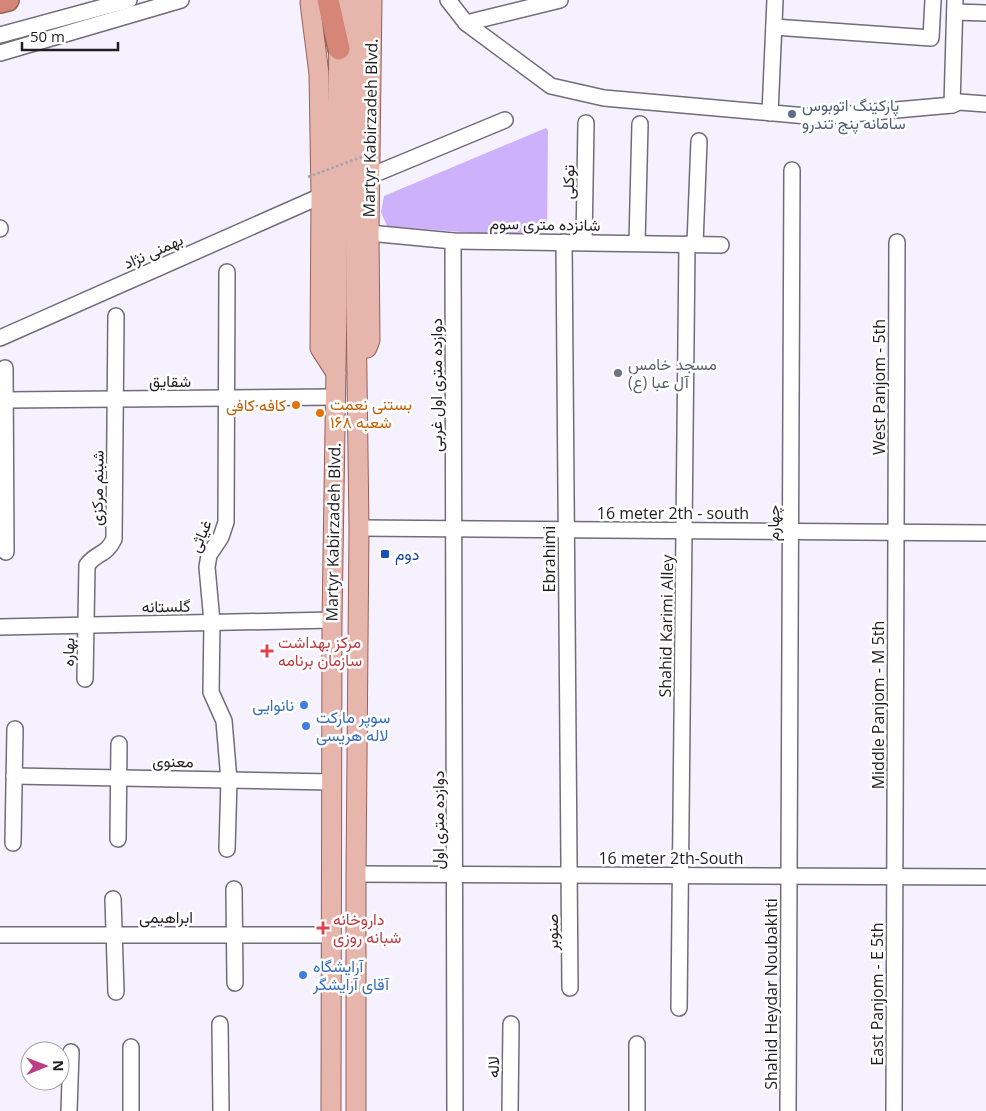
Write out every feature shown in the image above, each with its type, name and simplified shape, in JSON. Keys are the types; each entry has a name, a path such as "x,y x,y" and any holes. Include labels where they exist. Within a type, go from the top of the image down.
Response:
{"highway":[{"path":"0,2 8,0"},
{"path":"316,1 339,49"}],"main road":[{"name":"Martyr Kabirzadeh Blvd.","path":"339,0 346,302 358,373 356,1111"},
{"name":"Martyr Kabirzadeh Blvd.","path":"331,1111 334,397 346,302 355,0"},
{"name":"Martyr Kabirzadeh Blvd.","path":"358,373 370,340 369,233 372,0"},
{"path":"316,1 321,196 320,348 336,373"}],"street":[{"path":"0,35 129,0"},
{"path":"0,53 181,0"},
{"path":"448,0 466,23 551,86 604,98 818,117 952,105 959,102 986,104"},
{"path":"466,23 560,0"},
{"path":"770,113 775,0"},
{"path":"774,27 932,38 933,0"},
{"path":"952,105 955,6 986,13"},
{"path":"370,176 505,120"},
{"name":"توکلی","path":"584,242 586,123"},
{"path":"637,243 640,124"},
{"name":"Shahid Karimi Alley","path":"679,1008 684,531 691,244 699,140"},
{"name":"چهارم","path":"789,876 792,170"},
{"name":"بهمنی نژاد","path":"0,338 321,196"},
{"name":"شانزده متری سوم","path":"369,233 453,241 721,245"},
{"name":"دوازده متری اول غربی","path":"453,241 454,529"},
{"name":"Ebrahimi","path":"564,242 569,875"},
{"name":"West Panjom - 5th","path":"896,532 897,242"},
{"name":"غیاثی","path":"227,272 226,522 221,538 209,555 207,567 212,622 210,692 224,721 229,780 227,848"},
{"path":"116,316 116,399"},
{"path":"5,368 6,552"},
{"name":"شقایق","path":"6,400 334,397"},
{"name":"شبنم مرکزی","path":"86,625 87,565 92,558 106,552 114,539 116,399"},
{"name":"16 meter 2th - south","path":"359,528 986,533"},
{"name":"دوازده متری اول","path":"454,529 455,1111"},
{"name":"Middle Panjom - M 5th","path":"895,877 896,532"},
{"name":"گلستانه","path":"0,627 332,620"},
{"name":"بهاره","path":"85,679 86,625"},
{"path":"14,843 15,729"},
{"path":"118,839 120,744"},
{"name":"معنوی","path":"14,776 331,782"},
{"name":"16 meter 2th-South","path":"356,874 986,877"},
{"name":"صنوبر","path":"569,875 570,988"},
{"name":"Shahid Heydar Noubakhti","path":"788,1111 789,876"},
{"name":"East Panjom - E 5th","path":"894,1111 895,877"},
{"path":"234,889 234,984"},
{"path":"113,899 116,992"},
{"name":"ابراهیمی","path":"0,935 332,935"},
{"path":"220,1024 221,1111"},
{"name":"لاله","path":"510,1111 511,1024"},
{"path":"637,1044 637,1111"},
{"path":"131,1047 131,1111"},
{"path":"70,1111 71,1052"}],"path":[{"path":"308,177 375,152"}],"shaded area":[{"path":"546,128 548,131 547,232 499,235 387,226 381,212 384,196"}],"place":[{"name":"پارکینگ اتوبوس سامانه پنج تندرو","path":"792,114"},
{"name":"مسجد خامس آل عبا (ع)","path":"618,373"},
{"name":"کافه کافی","path":"296,405"},
{"name":"بستنی نعمت شعبه ۱۶۸","path":"320,413"},
{"name":"دوم","path":"385,554"},
{"name":"مرکز بهداشت سازمان برنامه","path":"267,651"},
{"name":"نانوایی","path":"304,705"},
{"name":"سوپر مارکت لاله هریسی","path":"306,726"},
{"name":"داروخانه شبانه روزی","path":"323,928"},
{"name":"آرایشگاه آقای آرایشگر","path":"303,975"}]}
